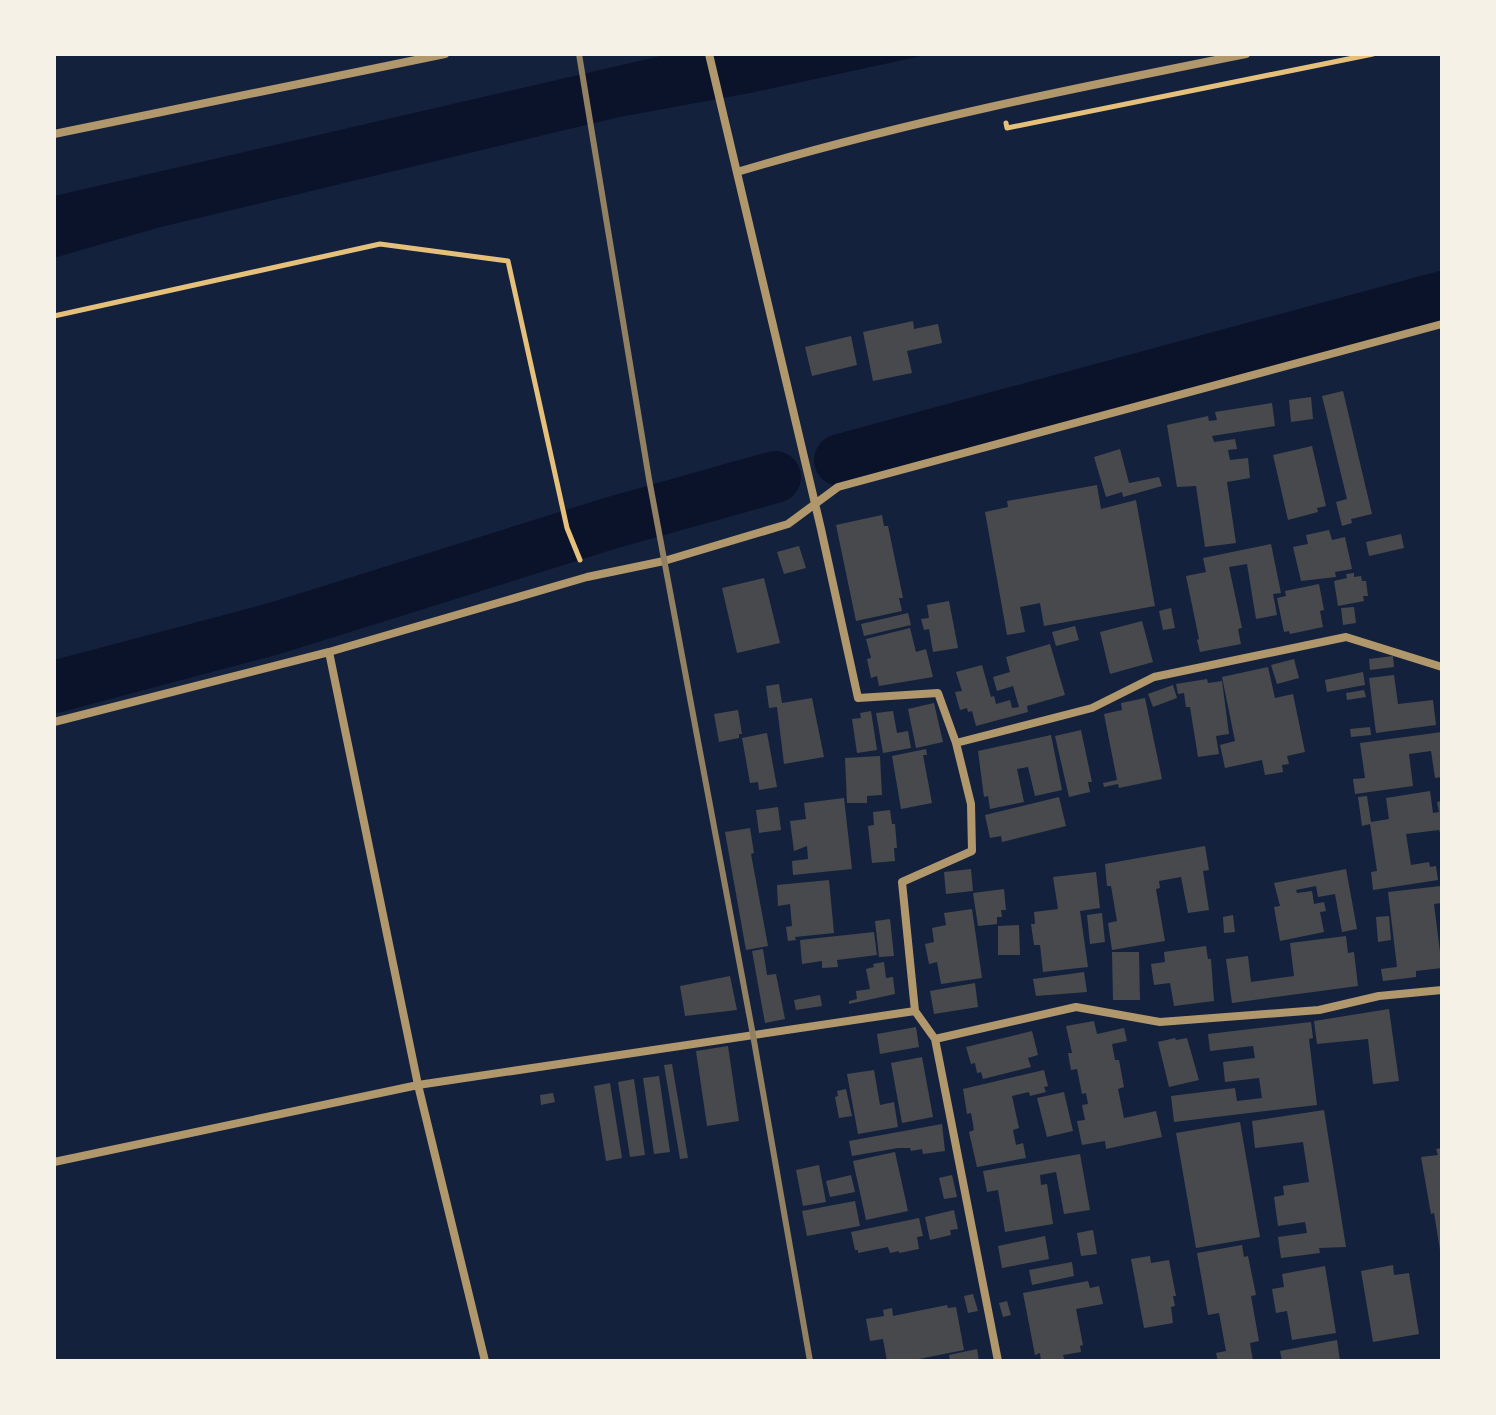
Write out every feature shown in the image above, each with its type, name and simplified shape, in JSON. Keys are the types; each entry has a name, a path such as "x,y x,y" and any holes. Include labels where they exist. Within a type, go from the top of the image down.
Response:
{"street":[{"path":"54,134 445,54"},
{"path":"709,54 858,698 938,693 956,743 971,804 972,851 902,882 915,1011 935,1039 998,1361"},
{"path":"737,172 830,145 1003,103 1246,54"},
{"path":"54,722 329,652 587,577 664,561 788,524 838,487 1442,324"},
{"path":"956,743 1092,708 1154,677 1346,637 1442,667"},
{"path":"329,652 418,1085 485,1361"},
{"path":"935,1039 1076,1007 1160,1022 1319,1010 1379,996 1442,990"},
{"path":"54,1162 418,1085 915,1011"}],"path":[{"path":"1003,103 1007,128 1373,54"},
{"path":"54,316 380,244 508,261 567,528 587,577"}],"water":[{"path":"669,54 931,54 615,118 157,228 54,258 54,196"}],"building":[{"path":"913,321 914,329 938,324 942,343 907,351 912,373 873,381 863,332"},
{"path":"851,336 857,365 812,376 805,347"},
{"path":"1343,391 1372,514 1351,519 1352,523 1342,526 1336,502 1347,499 1322,396"},
{"path":"1311,397 1313,419 1291,422 1289,400"},
{"path":"1272,403 1275,426 1212,436 1214,442 1235,439 1237,449 1228,450 1230,460 1248,458 1250,478 1227,482 1236,543 1205,547 1196,486 1177,487 1167,425 1208,416 1209,421 1217,420 1215,412"},
{"path":"1312,446 1326,506 1317,508 1318,512 1288,520 1273,455"},
{"path":"1120,449 1129,483 1159,477 1162,486 1123,497 1122,492 1106,497 1094,457"},
{"path":"1097,485 1101,509 1136,500 1155,606 1044,626 1040,603 1020,607 1025,632 1007,635 985,512 1008,507 1007,501"},
{"path":"882,515 884,526 888,526 903,598 899,598 902,611 856,621 836,525"},
{"path":"1329,530 1332,540 1345,537 1352,569 1335,572 1336,577 1301,581 1293,547 1308,544 1306,535"},
{"path":"1401,534 1404,548 1369,556 1366,542"},
{"path":"1271,544 1281,593 1273,594 1277,615 1256,619 1247,564 1229,567 1242,628 1238,629 1241,644 1200,652 1186,576 1206,572 1203,558"},
{"path":"799,546 806,568 784,574 777,552"},
{"path":"1354,573 1354,577 1361,576 1362,581 1366,581 1368,596 1363,596 1364,601 1338,606 1334,581"},
{"path":"764,578 780,643 737,653 722,588"},
{"path":"1319,584 1324,610 1320,611 1323,627 1290,634 1289,631 1284,632 1277,598 1286,596 1285,591"},
{"path":"949,601 958,648 933,652 929,629 924,630 921,619 929,618 927,605"},
{"path":"1354,607 1356,623 1343,625 1341,608"},
{"path":"1171,608 1175,628 1163,630 1159,611"},
{"path":"908,613 911,625 864,636 861,624"},
{"path":"1142,621 1153,662 1110,674 1100,632"},
{"path":"1075,626 1079,640 1056,646 1052,632"},
{"path":"910,628 916,652 926,649 933,677 879,686 877,676 871,678 867,659 871,658 866,639"},
{"path":"1050,644 1065,695 1027,706 1028,712 976,726 972,711 968,712 967,708 960,710 955,692 962,691 956,672 982,665 996,704 1010,700 1012,708 1019,707 1013,686 997,691 993,677 1010,672 1006,657"},
{"path":"1393,656 1394,667 1370,670 1369,659"},
{"path":"1294,659 1299,678 1277,684 1271,665"},
{"path":"1268,667 1275,698 1293,694 1305,752 1287,756 1289,764 1282,765 1283,772 1265,775 1262,760 1225,768 1220,745 1235,741 1222,677"},
{"path":"1363,672 1365,685 1327,692 1325,680"},
{"path":"1394,675 1398,704 1433,700 1436,725 1376,733 1369,678"},
{"path":"1207,679 1208,683 1222,681 1229,734 1216,736 1219,754 1198,757 1190,707 1186,707 1184,693 1178,694 1176,684"},
{"path":"779,684 782,703 812,698 824,757 784,764 777,707 769,708 766,686"},
{"path":"1173,685 1177,698 1153,707 1148,694"},
{"path":"1364,690 1366,697 1347,700 1346,693"},
{"path":"1145,698 1162,779 1119,788 1118,784 1104,787 1103,783 1117,780 1104,714 1122,710 1121,703"},
{"path":"934,703 943,742 916,748 908,709"},
{"path":"738,710 742,734 739,738 719,742 714,714"},
{"path":"871,711 877,750 857,753 852,719 861,718 860,713"},
{"path":"893,711 897,733 908,731 911,748 883,753 876,713"},
{"path":"1370,727 1371,735 1351,737 1350,729"},
{"path":"1081,730 1092,782 1088,782 1090,792 1069,797 1055,736"},
{"path":"1442,732 1442,777 1435,778 1431,751 1409,754 1413,786 1355,794 1353,779 1365,778 1360,743"},
{"path":"767,733 777,787 759,790 758,782 750,783 742,738"},
{"path":"1051,735 1062,790 1035,796 1028,767 1017,769 1024,802 990,809 988,796 984,797 978,751"},
{"path":"926,749 927,755 923,755 932,803 901,809 892,756"},
{"path":"880,756 882,795 867,796 867,803 847,803 845,758"},
{"path":"1430,791 1433,813 1439,812 1437,802 1442,801 1442,840 1439,830 1406,834 1411,865 1429,862 1430,867 1436,866 1438,880 1373,890 1371,872 1377,871 1370,824 1362,826 1358,797 1367,796 1371,822 1389,819 1386,798"},
{"path":"1059,797 1066,826 1002,842 1001,836 990,838 985,815"},
{"path":"844,798 852,869 793,875 792,861 808,859 807,846 794,851 790,821 806,819 804,803"},
{"path":"778,807 781,830 759,833 756,810"},
{"path":"890,810 892,824 895,824 895,861 872,863 868,826 874,825 873,812"},
{"path":"750,828 754,853 751,854 768,946 746,950 725,832"},
{"path":"1205,846 1209,870 1203,871 1209,910 1188,913 1181,877 1159,881 1160,888 1156,889 1165,941 1112,950 1108,923 1117,921 1111,886 1107,886 1105,864"},
{"path":"971,869 973,891 946,894 944,872"},
{"path":"1346,869 1357,929 1342,932 1335,894 1318,897 1316,886 1296,890 1297,893 1312,891 1314,904 1324,902 1326,911 1320,912 1324,932 1280,941 1274,907 1280,906 1274,883"},
{"path":"1096,872 1100,908 1080,911 1088,967 1043,972 1040,945 1034,945 1031,924 1035,924 1034,912 1058,909 1053,877"},
{"path":"829,880 834,933 795,937 796,940 788,941 786,927 792,926 790,904 778,906 777,885"},
{"path":"1441,886 1442,903 1434,904 1442,968 1416,971 1416,977 1383,981 1381,969 1397,967 1388,892"},
{"path":"1004,889 1006,910 1001,910 1002,917 997,917 997,924 978,926 973,893"},
{"path":"972,909 982,978 941,984 937,962 929,964 925,944 934,942 932,928 946,925 944,913"},
{"path":"1102,913 1105,942 1090,944 1087,915"},
{"path":"1233,915 1235,932 1224,933 1223,917"},
{"path":"1389,916 1391,940 1378,942 1376,917"},
{"path":"890,919 894,956 879,957 875,921"},
{"path":"1019,925 1020,955 998,955 998,926"},
{"path":"874,932 877,955 837,960 838,967 822,968 822,961 802,964 800,940"},
{"path":"1346,936 1348,953 1354,952 1358,986 1232,1003 1226,959 1248,956 1251,982 1294,976 1290,943"},
{"path":"1206,946 1208,959 1211,959 1214,1001 1174,1006 1170,983 1154,985 1151,964 1165,962 1164,952"},
{"path":"763,949 767,975 776,974 785,1019 765,1023 752,951"},
{"path":"1112,952 1139,952 1140,1000 1113,1000"},
{"path":"884,962 886,978 893,977 895,994 849,1004 849,1001 857,999 856,991 870,989 866,969"},
{"path":"1084,972 1087,992 1036,996 1033,979"},
{"path":"730,976 737,1010 685,1016 680,986"},
{"path":"975,983 978,1007 934,1014 930,991"},
{"path":"820,995 822,1006 796,1010 794,1000"},
{"path":"1389,1009 1399,1081 1373,1084 1368,1039 1317,1044 1314,1021"},
{"path":"1094,1021 1097,1034 1124,1028 1127,1041 1112,1044 1115,1060 1119,1060 1124,1087 1118,1089 1124,1118 1156,1111 1162,1137 1106,1149 1105,1141 1082,1145 1077,1121 1085,1120 1082,1105 1088,1104 1086,1093 1082,1094 1077,1069 1071,1070 1068,1053 1072,1053 1066,1026"},
{"path":"1311,1022 1313,1038 1309,1039 1317,1105 1174,1122 1171,1096 1235,1088 1237,1101 1262,1098 1259,1078 1225,1082 1223,1062 1255,1058 1253,1046 1210,1051 1208,1034"},
{"path":"916,1027 919,1047 880,1054 877,1034"},
{"path":"1032,1031 1038,1055 1028,1058 1031,1067 983,1079 981,1072 977,1073 975,1063 971,1064 966,1047"},
{"path":"1187,1038 1199,1080 1169,1087 1158,1042"},
{"path":"728,1046 739,1121 707,1126 696,1051"},
{"path":"922,1057 933,1117 902,1123 891,1063"},
{"path":"672,1064 688,1158 680,1159 664,1065"},
{"path":"874,1070 880,1105 894,1102 898,1127 858,1134 847,1074"},
{"path":"1044,1070 1048,1086 1044,1087 1046,1092 1012,1096 1019,1128 1013,1130 1016,1145 1023,1143 1026,1158 977,1167 969,1132 974,1130 971,1113 967,1114 963,1089"},
{"path":"659,1076 670,1152 654,1154 643,1078"},
{"path":"634,1079 645,1155 630,1157 618,1082"},
{"path":"610,1083 622,1158 606,1161 594,1086"},
{"path":"846,1089 852,1116 839,1118 835,1097 838,1096 837,1091"},
{"path":"1064,1092 1073,1131 1047,1137 1037,1098"},
{"path":"553,1093 555,1102 541,1105 540,1095"},
{"path":"1324,1110 1346,1247 1319,1248 1320,1253 1281,1258 1278,1237 1307,1233 1305,1222 1278,1226 1274,1197 1284,1195 1283,1186 1309,1182 1303,1142 1255,1148 1252,1121"},
{"path":"1240,1122 1260,1237 1196,1248 1176,1133"},
{"path":"942,1124 945,1151 923,1154 922,1149 911,1151 910,1148 898,1148 852,1156 849,1141"},
{"path":"1442,1148 1440,1250 1421,1157 1438,1155 1436,1149"},
{"path":"895,1152 908,1211 866,1220 853,1161"},
{"path":"1080,1154 1090,1210 1064,1214 1056,1172 1040,1175 1041,1185 1047,1184 1053,1224 1005,1232 998,1190 987,1192 983,1171"},
{"path":"819,1165 826,1202 803,1206 796,1170"},
{"path":"851,1175 855,1192 830,1197 826,1181"},
{"path":"952,1175 957,1197 944,1199 939,1178"},
{"path":"855,1201 860,1226 807,1236 802,1211"},
{"path":"954,1210 958,1229 950,1230 951,1235 930,1240 925,1217"},
{"path":"919,1218 923,1236 917,1237 919,1249 899,1253 890,1253 888,1247 858,1253 855,1250 851,1232"},
{"path":"1093,1230 1097,1254 1081,1256 1077,1233"},
{"path":"1045,1236 1049,1259 1002,1268 998,1246"},
{"path":"1242,1245 1244,1257 1248,1256 1256,1295 1251,1296 1259,1341 1250,1343 1253,1361 1218,1361 1216,1353 1226,1351 1219,1313 1208,1315 1197,1253"},
{"path":"1150,1256 1151,1263 1169,1260 1176,1296 1173,1296 1175,1306 1171,1307 1173,1323 1144,1328 1131,1259"},
{"path":"1072,1262 1074,1276 1032,1285 1029,1270"},
{"path":"1393,1265 1394,1275 1409,1273 1419,1334 1373,1342 1361,1271"},
{"path":"1325,1266 1336,1333 1292,1340 1287,1311 1276,1313 1272,1289 1284,1287 1282,1274"},
{"path":"1088,1281 1090,1288 1099,1286 1103,1304 1076,1309 1083,1345 1080,1346 1081,1352 1063,1355 1065,1361 1041,1361 1040,1353 1035,1355 1023,1293"},
{"path":"973,1294 978,1311 968,1313 964,1296"},
{"path":"1007,1301 1011,1315 1003,1317 999,1303"},
{"path":"947,1305 948,1308 956,1307 964,1350 909,1361 887,1361 883,1339 870,1341 866,1319 884,1316 883,1310 892,1308 893,1316"},
{"path":"1337,1340 1340,1361 1282,1361 1280,1351"},
{"path":"977,1349 979,1361 950,1361 949,1355"}],"waterway":[{"path":"840,460 1442,297"},
{"path":"54,687 276,628 611,523 775,477"}],"railway":[{"path":"579,54 649,479 753,1035 810,1361"}]}
